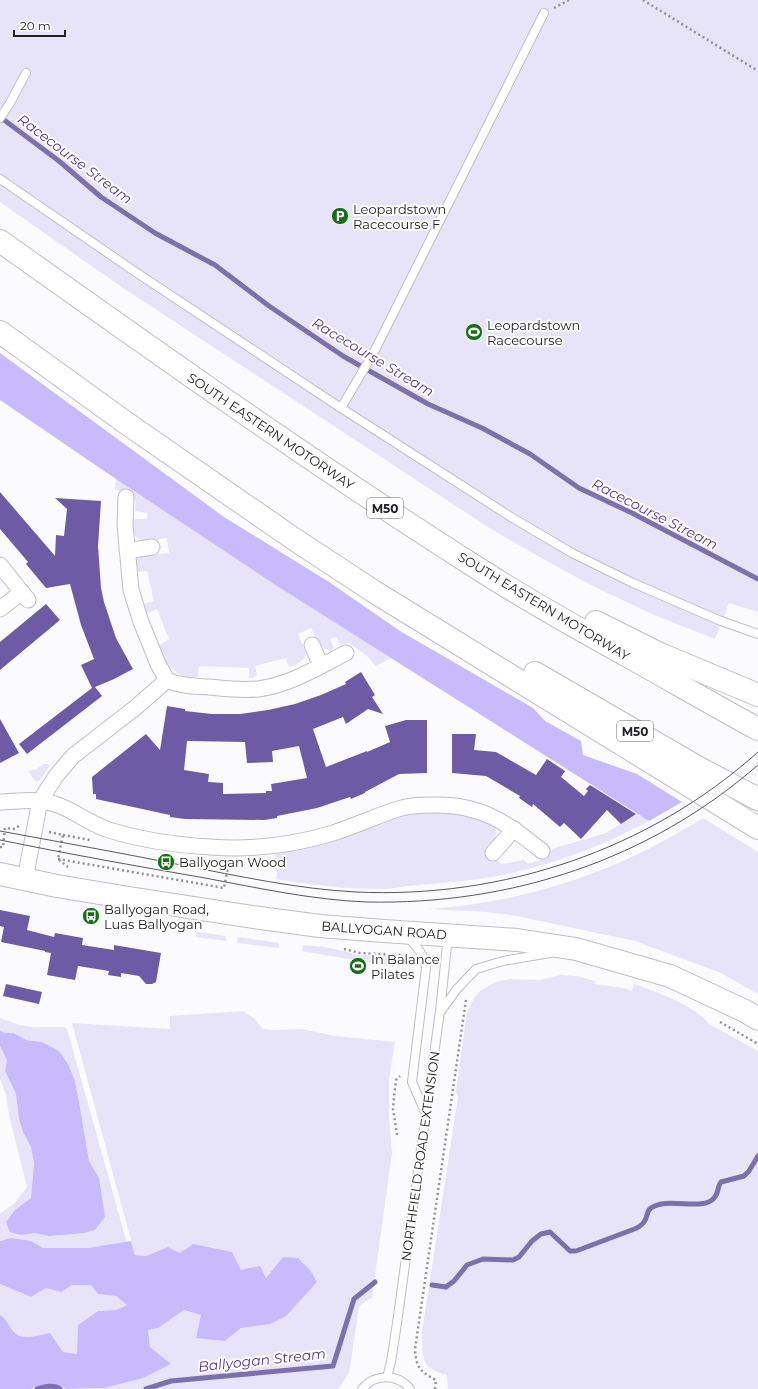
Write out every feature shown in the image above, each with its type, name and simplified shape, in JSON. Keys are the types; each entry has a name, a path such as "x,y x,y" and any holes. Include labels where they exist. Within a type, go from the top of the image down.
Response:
{"main road":[{"name":"SOUTH EASTERN MOTORWAY","path":"0,241 249,417 407,523 567,622 758,729"},
{"path":"28,261 134,320 412,510 515,578 572,610 660,654 758,694"},
{"name":"M50","path":"0,316 215,469 405,594 514,661 697,767 758,799"},
{"path":"0,332 129,425 321,556 387,599 758,828"},
{"name":"BALLYOGAN ROAD","path":"0,874 130,898 320,926 517,940 576,949 670,976 745,1011 758,1019"}],"street":[{"path":"126,497 125,515 131,590 135,605 158,664 167,680 181,685 235,689 259,689 287,682 346,653"},
{"path":"127,551 152,547"},
{"path":"0,565 25,596 0,609"},
{"path":"312,645 321,666"},
{"path":"25,879 40,801 56,776 73,756 135,708 167,680"},
{"path":"0,802 20,800 40,801 66,808 107,830 133,837 160,842 210,847 248,848 284,844 333,833 400,808 420,805 451,805 482,811 495,817 514,829 542,851"},
{"path":"493,853 514,829"}],"lane":[{"path":"341,408 374,352 544,13"},
{"path":"0,118 26,73"},
{"path":"0,179 128,267 341,408 511,517 572,554 681,604 758,634"},
{"path":"400,932 414,943 423,955 426,968 412,1082 426,1114"},
{"name":"NORTHFIELD ROAD EXTENSION","path":"387,1377 391,1362 397,1323 426,1114 440,1011 448,934"},
{"path":"440,1011 457,989 476,969 502,961 576,949"},
{"path":"362,1389 370,1382 378,1378 387,1377 402,1381 410,1389"}],"path":[{"path":"544,13 569,0"},
{"path":"643,0 758,71"},
{"path":"0,846 3,847 5,828 15,829 19,826 20,822"},
{"path":"58,858 224,888 229,860"},
{"path":"340,948 360,953 401,954 412,964"},
{"path":"435,1389 436,1380 421,1372 418,1366 415,1349 465,1001 468,994"},
{"path":"396,1135 393,1109 394,1097 396,1080 402,1074"}],"shaded area":[{"name":"Leopardstown Racecourse","path":"0,0 758,0 758,612 729,603 715,639 654,615 593,586 541,558 491,529 123,288 0,202"},
{"path":"0,353 224,517 329,582 400,631 533,708 545,721 581,741 583,755 637,774 682,802 649,821 277,586 0,400"},
{"path":"116,479 277,586 391,658 376,666 367,656 349,643 340,645 336,637 330,639 334,648 331,651 327,650 320,645 311,628 298,634 306,653 302,660 290,667 286,658 255,666 257,675 253,678 249,678 249,668 199,666 198,676 192,677 185,676 172,669 163,658 160,651 159,645 169,639 157,609 146,614 142,604 154,601 147,571 135,571 135,562 137,558 148,555 169,553 167,538 143,540 135,536 132,528 133,522 135,519 147,519 147,513 135,511 136,501 115,489"},
{"path":"44,764 50,765 40,780 36,782 28,771 37,769"},
{"path":"419,812 438,812 475,816 493,825 496,835 486,851 502,864 524,860 528,864 543,859 552,849 606,833 637,814 649,821 608,841 562,859 518,872 458,882 381,889 328,886 276,879 275,853 305,848 340,839 387,819"},
{"path":"703,818 758,852 758,994 721,973 635,941 512,915 487,912 427,909 501,899 571,881 605,869 638,854"},
{"path":"197,932 226,936 226,941 196,937"},
{"path":"238,937 279,943 279,948 237,943"},
{"path":"303,945 326,947 359,955 395,957 394,967 302,951"},
{"path":"561,975 576,976 595,981 594,984 624,988 632,991 634,984 654,991 685,1005 709,1024 758,1051 758,1389 448,1389 447,1375 431,1369 424,1360 422,1332 458,1097 456,1091 467,1012 474,998 480,991 495,982 510,979 540,980"},
{"path":"243,1011 255,1019 263,1029 302,1029 335,1036 395,1042 389,1079 389,1118 392,1152 372,1298 359,1307 349,1373 338,1389 85,1389 104,1388 171,1364 150,1347 148,1330 158,1328 184,1310 201,1315 225,1341 241,1328 270,1324 283,1257 266,1278 180,1253 168,1247 146,1256 135,1255 72,1023 170,1029 170,1016"},
{"path":"0,1018 19,1025 33,1027 64,1027 67,1029 127,1243 88,1248 43,1248 31,1241 11,1238 0,1241 0,1213 14,1204 27,1187 9,1115 6,1095 0,1079 0,1046 7,1060 5,1071 16,1094 19,1119 23,1132 31,1147 34,1163 31,1198 15,1210 21,1235 35,1233 49,1236 99,1178 89,1161 78,1096 74,1078 68,1064 59,1051 42,1042 26,1040 14,1033 5,1033 0,1031"},
{"path":"0,1031 5,1033 14,1033 26,1040 42,1042 59,1051 68,1064 74,1078 78,1096 89,1161 99,1178 105,1217 95,1230 84,1233 49,1236 35,1233 21,1235 10,1232 6,1222 15,1210 31,1198 34,1163 31,1147 23,1132 19,1119 16,1094 5,1071 7,1060 0,1046"},
{"path":"11,1238 31,1241 43,1248 88,1248 131,1241 135,1255 146,1256 168,1247 180,1253 193,1244 232,1252 241,1270 260,1266 266,1278 283,1257 298,1258 310,1270 317,1282 286,1316 270,1324 241,1328 225,1341 196,1338 201,1315 184,1310 158,1328 148,1330 150,1347 171,1364 143,1378 104,1388 67,1389 54,1385 35,1387 31,1389 0,1389 0,1315 15,1333 23,1337 32,1337 50,1333 63,1352 77,1354 78,1325 98,1311 116,1310 127,1305 116,1296 98,1294 91,1285 72,1285 61,1292 46,1288 31,1297 0,1284 0,1241"},
{"path":"0,1284 31,1297 46,1288 61,1292 71,1285 91,1285 98,1294 116,1296 127,1305 116,1310 98,1311 78,1325 78,1354 63,1352 50,1333 23,1337 13,1331 0,1315"}],"building":[{"path":"0,492 55,556 56,535 64,536 67,509 55,498 101,501 98,546 101,588 116,638 133,669 95,687 102,696 27,754 19,744 92,688 81,665 94,659 81,625 70,584 46,588 26,564 28,562 0,529"},
{"path":"46,604 60,620 0,670 0,642"},
{"path":"361,672 375,695 372,697 383,714 368,709 346,724 343,717 313,729 326,767 390,742 385,726 406,720 427,720 427,773 399,774 351,799 350,797 317,808 264,820 185,819 170,817 170,815 96,799 96,794 93,794 92,777 146,734 160,750 167,706 185,709 185,711 212,714 240,714 295,704 346,684 345,682","holes":["187,741 245,742 247,763 273,762 272,751 299,746 307,778 271,784 272,791 266,791 266,793 223,794 223,783 208,782 209,774 184,770"]},
{"path":"0,719 19,753 0,763"},
{"path":"452,734 476,734 474,750 496,752 536,775 547,759 565,771 561,777 584,796 588,791 586,789 590,785 636,814 621,824 607,810 581,839 564,823 560,827 533,804 532,807 519,798 520,796 486,776 452,773"},
{"path":"0,910 30,916 27,930 54,937 55,933 83,938 82,945 114,950 114,945 161,953 156,982 146,984 139,976 121,973 121,977 108,975 109,971 78,966 75,980 47,975 51,953 1,942 4,927 0,926"},
{"path":"6,984 42,992 39,1004 3,996"}],"waterway":[{"name":"Racecourse Stream","path":"0,117 59,161 101,197 155,233 215,265 269,306 343,356 428,404 482,428 530,454 579,488 632,513 758,579"},
{"name":"Ballyogan Stream","path":"432,1285 446,1287 454,1281 467,1265 483,1259 513,1260 519,1257 532,1241 541,1234 550,1232 570,1251 576,1251 637,1228 644,1223 649,1209 658,1205 666,1203 702,1204 709,1202 716,1196 721,1182 744,1176 749,1171 758,1156"},
{"name":"Ballyogan Stream","path":"146,1389 171,1381 333,1366 354,1299 375,1282"},
{"name":"Ballyogan Stream","path":"37,1389 51,1386 60,1389"}],"tram line":[{"path":"0,831 246,878 312,888 356,892 411,892 465,887 519,877 571,861 621,841 670,816 715,786 758,752"},
{"path":"0,840 102,860 326,899 367,902 421,901 474,895 525,885 576,870 624,851 671,827 716,798 758,765"}],"place":[{"name":"Leopardstown Racecourse F","path":"340,216"},
{"name":"Leopardstown Racecourse","path":"474,332"},
{"name":"Ballyogan Wood","path":"166,862"},
{"name":"Ballyogan Road, Luas Ballyogan","path":"91,916"},
{"name":"In Balance Pilates","path":"358,966"}]}
